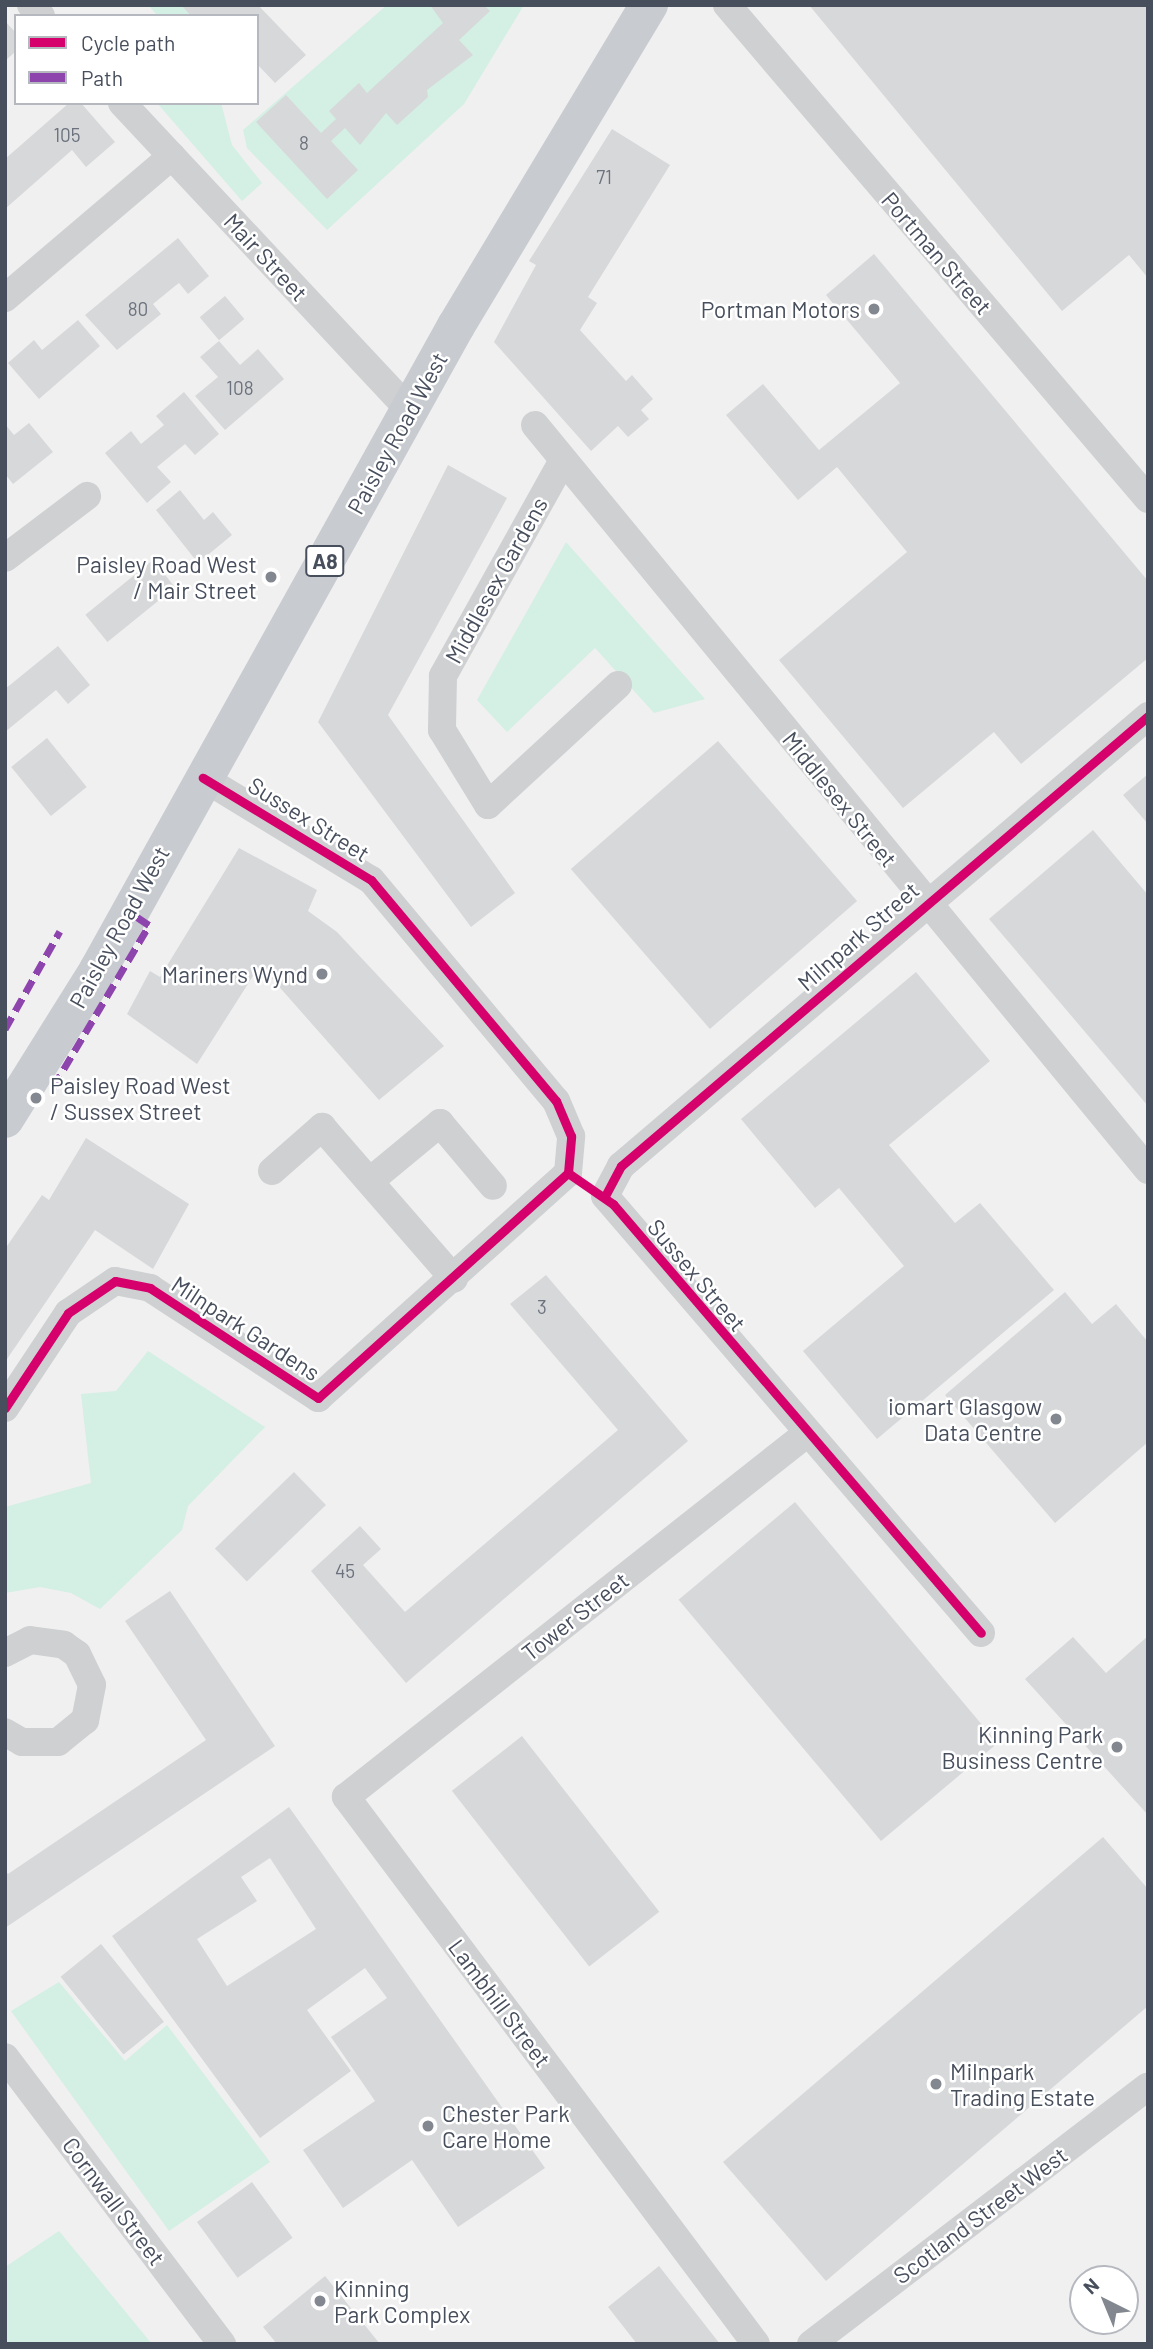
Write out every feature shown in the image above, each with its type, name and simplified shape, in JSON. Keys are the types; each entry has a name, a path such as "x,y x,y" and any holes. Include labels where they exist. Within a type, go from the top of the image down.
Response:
{"main road":[{"name":"Paisley Road West","path":"5,1119 97,970 409,410 649,5"}],"street":[{"name":"Portman Street","path":"727,5 1148,499"},
{"name":"Mair Street","path":"124,105 409,410"},
{"path":"5,298 172,156"},
{"name":"Middlesex Street","path":"535,425 562,462 1148,1170"},
{"name":"Middlesex Gardens","path":"562,462 443,676 442,730 488,805 618,685"},
{"path":"5,558 87,496"},
{"name":"Milnpark Street","path":"605,1196 621,1166 925,903 1148,716"},
{"name":"Sussex Street","path":"203,778 371,880 556,1101 571,1136 568,1173"},
{"path":"370,1181 440,1123 493,1186"},
{"path":"272,1171 322,1127 454,1279"},
{"name":"Milnpark Gardens","path":"5,1408 68,1313 115,1281 150,1288 318,1398 454,1279 568,1173"},
{"name":"Sussex Street","path":"605,1196 804,1434 981,1633"},
{"name":"Tower Street","path":"346,1797 804,1434"},
{"path":"5,1653 30,1640 64,1645 88,1669 92,1685 85,1720 58,1742 22,1742 5,1732"},
{"name":"Lambhill Street","path":"346,1797 756,2344"},
{"name":"Cornwall Street","path":"5,2057 222,2344"},
{"name":"Scotland Street West","path":"811,2344 1148,2086"}],"green space":[{"path":"148,5 181,5 189,14 156,14"},
{"path":"387,5 524,5 464,104 327,230 247,148 243,130"},
{"path":"159,105 222,105 232,145 262,183 242,201"},
{"path":"566,542 705,699 654,713 595,648 507,732 477,700"},
{"path":"148,1351 265,1427 188,1506 182,1530 100,1609 71,1593 40,1587 5,1593 5,1507 91,1483 81,1394 116,1391"},
{"path":"59,1982 125,2061 167,2025 270,2162 169,2231 11,2011"},
{"path":"59,2231 152,2344 5,2344 5,2267"}],"building":[{"path":"181,5 258,5 306,55 275,83 259,66 259,14 189,14"},
{"path":"430,5 484,5 490,11 459,40 473,55 427,90 428,97 397,125 386,113 360,145 345,128 331,141 358,170 327,199 256,122 286,95 321,133 336,119 329,111 359,83 367,93 443,23"},
{"path":"809,5 1148,5 1148,278 1129,255 1062,311"},
{"path":"5,21 14,31 14,53 5,61"},
{"path":"67,105 83,105 115,142 86,167 72,150 5,209 5,159"},
{"path":"612,129 670,165 588,297 597,303 580,330 626,381 632,375 653,399 641,410 649,419 628,437 618,426 591,451 494,342 536,265 529,261"},
{"path":"178,238 209,276 188,294 179,283 175,286 153,304 161,314 117,350 85,315"},
{"path":"874,254 1148,581 1148,658 1021,764 994,732 903,808 779,660 907,552 837,467 798,500 726,415 763,384 819,450 900,383 826,295"},
{"path":"225,296 244,319 219,340 200,317"},
{"path":"78,320 100,346 39,399 8,363 34,340 42,350"},
{"path":"219,341 240,365 258,349 284,379 225,430 195,396 218,377 200,357"},
{"path":"184,392 219,434 195,455 185,444 157,467 171,482 147,503 105,453 131,431 141,444 164,425 156,416"},
{"path":"29,423 53,452 13,484 5,474 5,424 14,435"},
{"path":"448,465 507,498 388,715 515,893 471,927 318,722"},
{"path":"180,490 204,520 213,512 232,535 198,563 156,510"},
{"path":"153,560 175,587 107,642 85,615"},
{"path":"58,646 90,685 68,704 56,690 5,732 5,689"},
{"path":"47,738 87,787 51,816 11,767"},
{"path":"718,741 857,901 710,1029 571,869"},
{"path":"1148,774 1148,824 1123,795"},
{"path":"1093,830 1148,895 1148,1106 989,919"},
{"name":"Mariners Wynd","path":"239,848 317,890 308,911 337,932 444,1046 379,1100 260,965 197,1064 127,1014 150,971 160,977"},
{"path":"916,972 990,1061 889,1145 955,1223 980,1203 1054,1290 877,1439 803,1351 904,1266 839,1188 815,1208 741,1119"},
{"path":"86,1138 189,1204 153,1269 95,1230 5,1362 5,1249 42,1195 49,1200"},
{"path":"546,1275 688,1441 406,1683 311,1571 360,1526 381,1549 363,1565 405,1612 618,1430 510,1304"},
{"name":"iomart Glasgow Data Centre","path":"1065,1292 1092,1324 1116,1304 1148,1342 1148,1442 1055,1523 945,1395"},
{"path":"294,1472 326,1505 247,1582 215,1548"},
{"path":"795,1502 997,1743 881,1841 679,1600"},
{"path":"170,1591 275,1746 5,1928 5,1870 8,1874 206,1740 125,1621"},
{"name":"Kinning Park Business Centre","path":"1148,1636 1148,1815 1025,1679 1073,1637 1106,1673"},
{"path":"522,1736 659,1912 589,1967 452,1791"},
{"path":"289,1807 545,2168 458,2227 412,2160 343,2208 303,2150 375,2101 331,2037 387,1998 365,1968 307,2010 351,2071 260,2138 112,1936","holes":["270,1858 316,1929 227,1986 197,1939 257,1901 241,1877"]},
{"name":"Milnpark Trading Estate","path":"1103,1837 1148,1889 1148,2006 826,2281 723,2162"},
{"path":"101,1944 164,2022 124,2054 61,1977"},
{"path":"252,2182 293,2238 238,2278 197,2222"},
{"path":"659,2266 720,2344 637,2344 608,2307"},
{"name":"Kinning Park Complex","path":"325,2276 380,2344 277,2344 263,2327"}],"marked path":[{"path":"53,1087 149,925 128,911"},
{"path":"5,1029 60,931"}],"cycle path":[{"path":"605,1196 621,1166 1148,716"},
{"path":"5,1408 68,1313 115,1281 150,1288 318,1398 568,1173 571,1136 556,1101 371,880 203,778"},
{"path":"568,1173 613,1204 981,1633"}],"place":[{"name":"Portman Motors","path":"874,309"},
{"name":"Paisley Road West / Mair Street","path":"271,577"},
{"name":"Mariners Wynd","path":"322,974"},
{"name":"Paisley Road West / Sussex Street","path":"36,1098"},
{"name":"iomart Glasgow Data Centre","path":"1056,1419"},
{"name":"Kinning Park Business Centre","path":"1117,1747"},
{"name":"Milnpark Trading Estate","path":"936,2084"},
{"name":"Chester Park Care Home","path":"428,2126"},
{"name":"Kinning Park Complex","path":"320,2301"}]}
